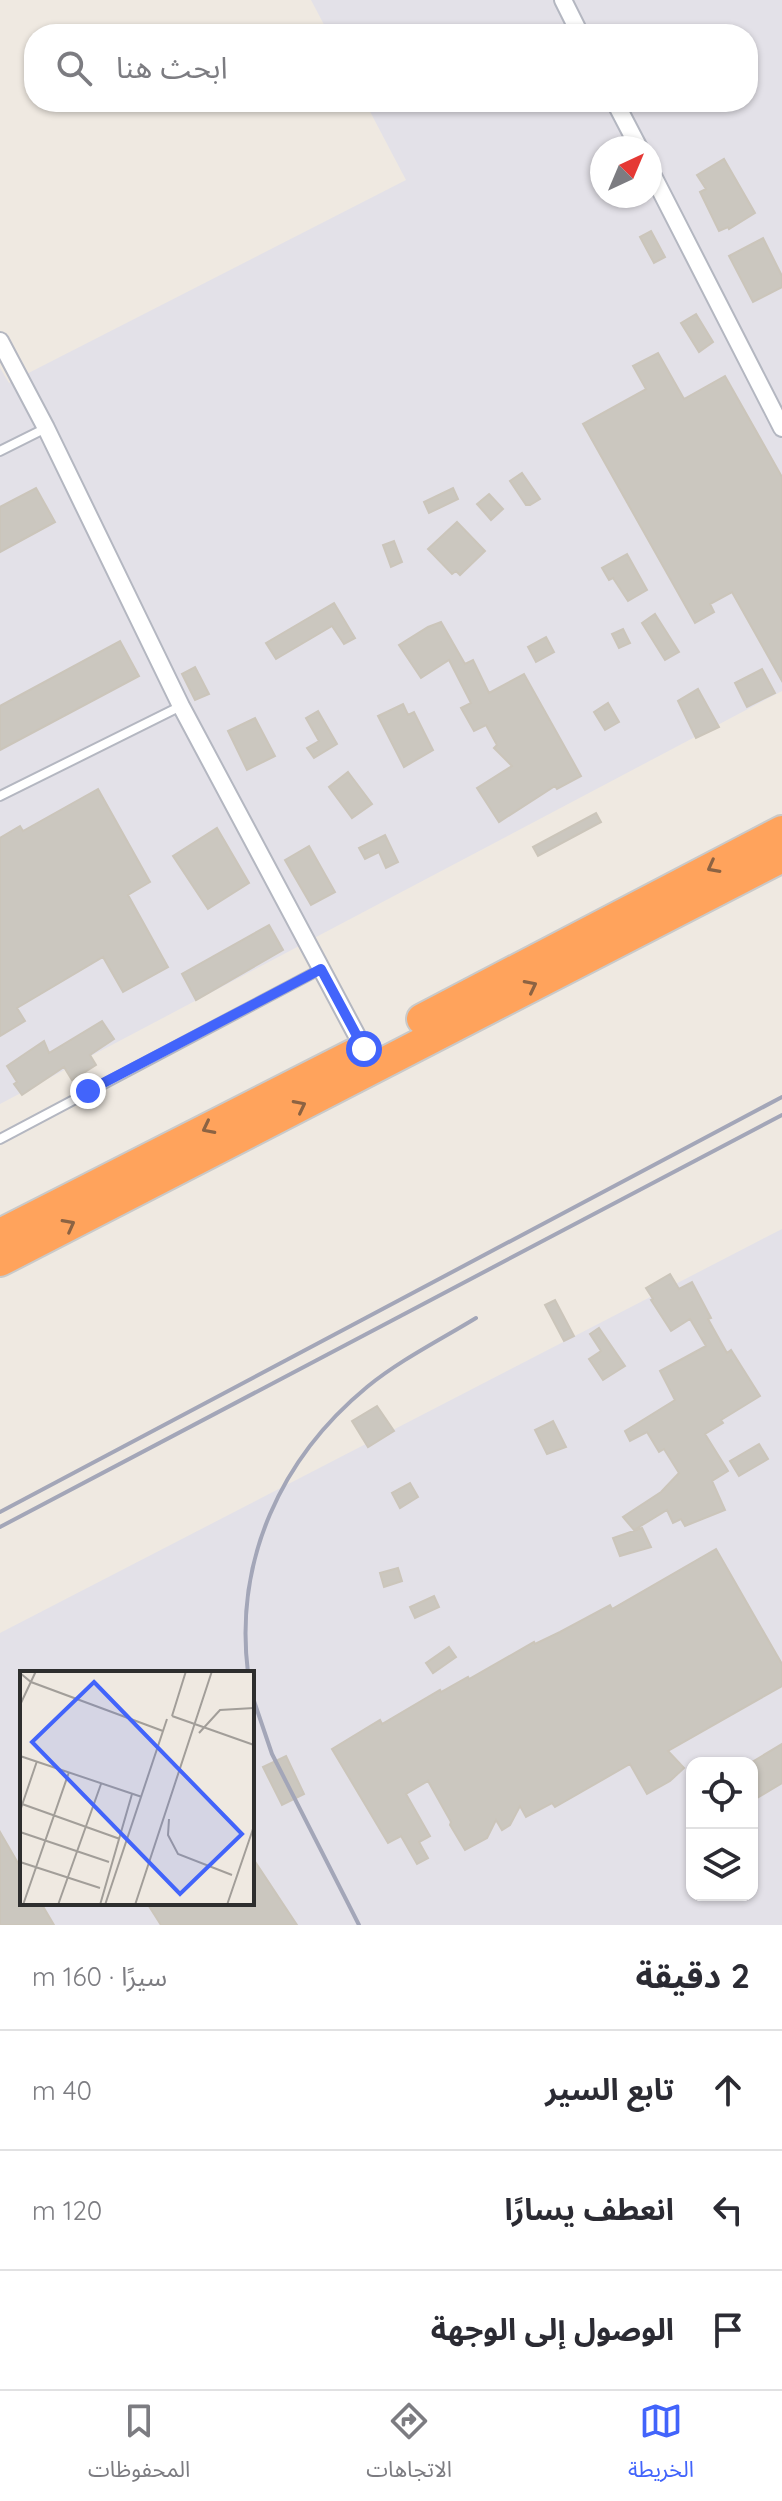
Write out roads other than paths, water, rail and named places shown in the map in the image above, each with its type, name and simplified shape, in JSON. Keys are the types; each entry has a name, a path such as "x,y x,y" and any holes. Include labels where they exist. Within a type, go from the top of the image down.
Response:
{"highway":[{"path":"0,1234 782,831"},
{"path":"0,1261 782,857"}],"street":[{"path":"563,0 575,24"},
{"path":"620,112 633,136"},
{"path":"662,193 782,428"},
{"path":"0,341 46,428 181,706 364,1049"}],"lane":[{"path":"0,451 46,428"},
{"path":"0,796 181,706"},
{"path":"0,1139 321,969"}],"railway":[{"path":"0,1512 782,1097"},
{"path":"0,1527 782,1115"},
{"path":"248,1671 246,1631 249,1591 257,1552 270,1514 288,1479 310,1446 367,1387 406,1359 476,1318"},
{"path":"254,1701 272,1754 359,1925"}]}
